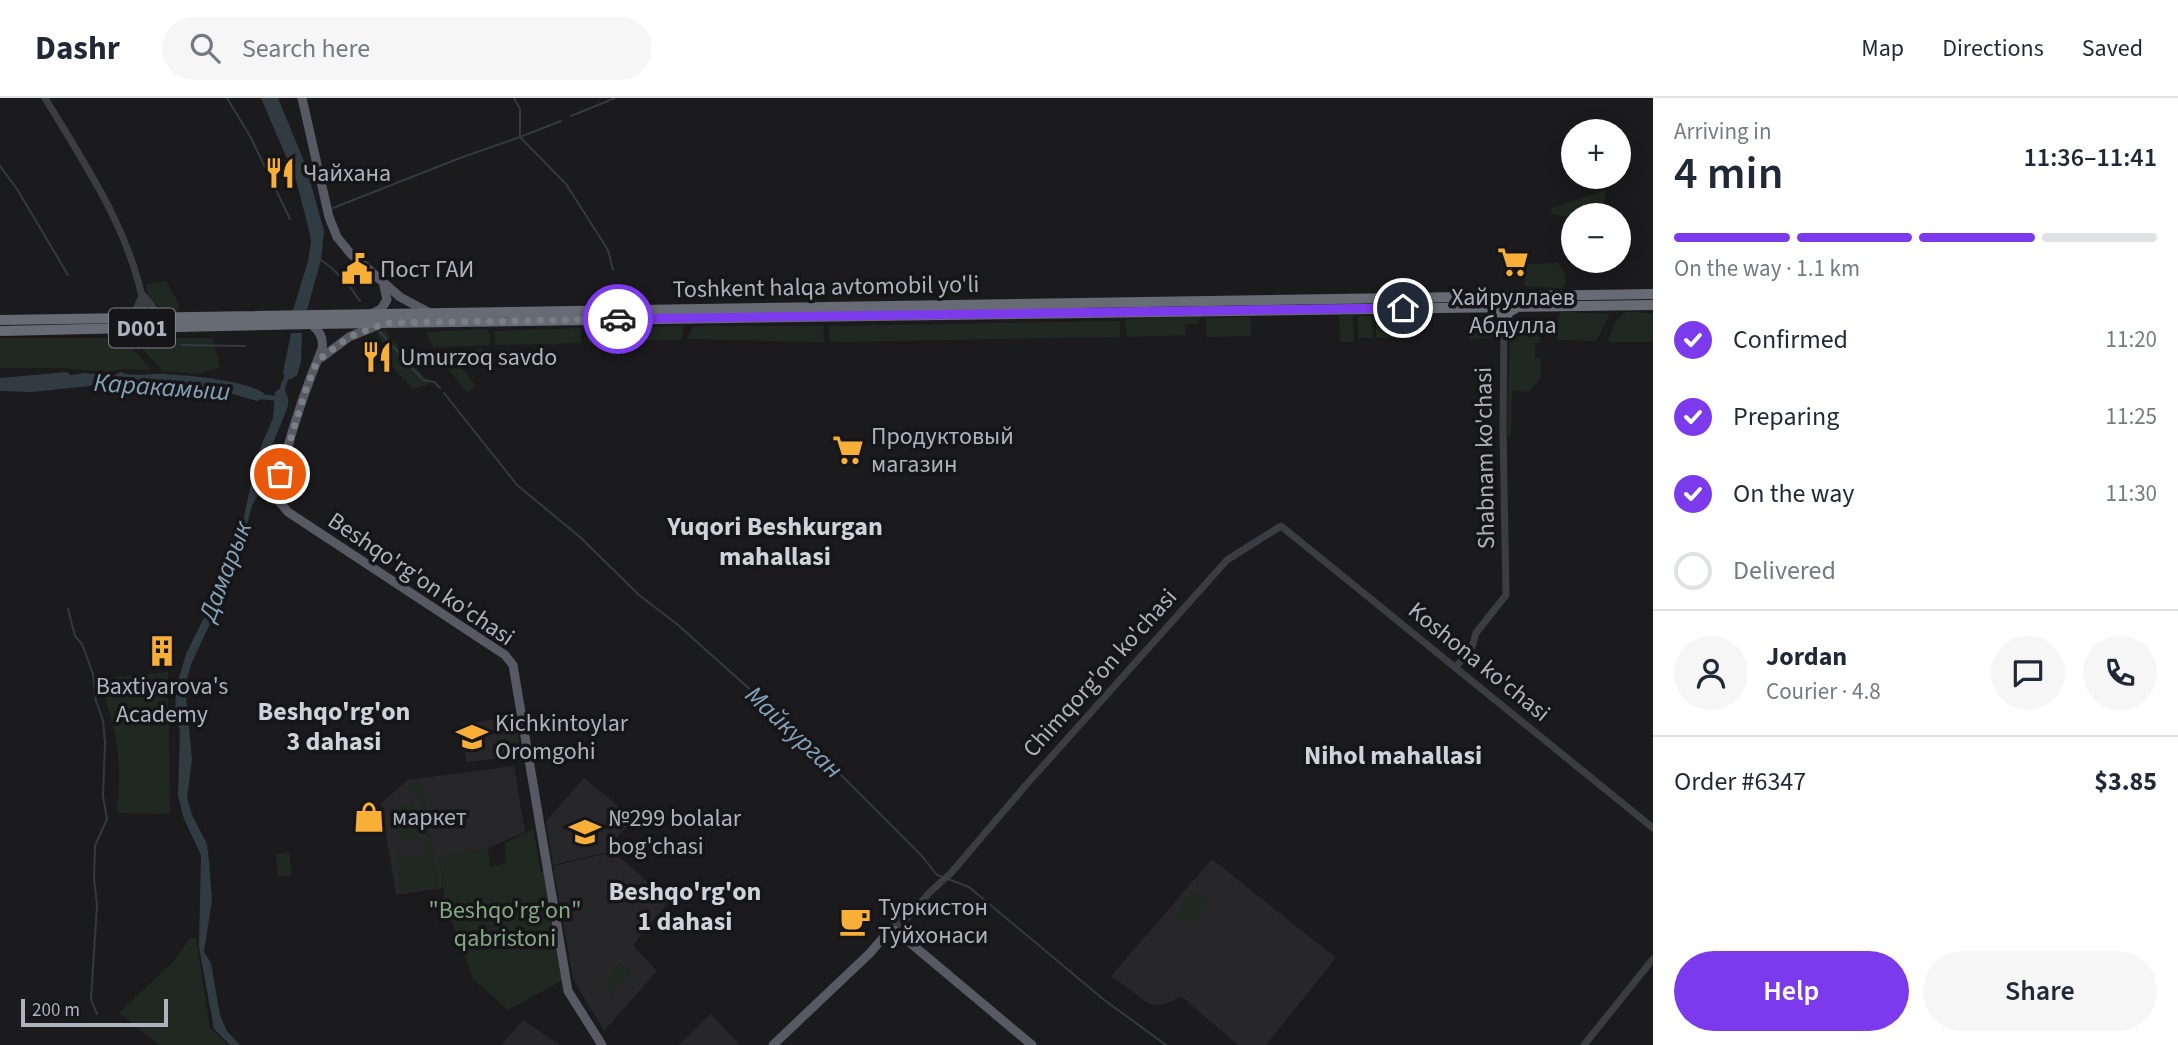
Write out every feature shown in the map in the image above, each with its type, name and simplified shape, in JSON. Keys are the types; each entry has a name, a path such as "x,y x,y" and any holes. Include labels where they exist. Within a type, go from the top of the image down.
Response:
{"highway":[{"name":"Toshkent halqa avtomobil yo'li","path":"0,331 32,325 129,318 146,323 167,318 386,323 476,317 1396,303 1653,294"},
{"name":"Toshkent halqa avtomobil yo'li","path":"1396,303 1492,307 1653,305"},
{"path":"1492,307 1500,312 1504,320"},
{"path":"1504,320 1509,312 1518,307"},
{"name":"Toshkent halqa avtomobil yo'li","path":"311,320 369,315 433,314 476,317"},
{"name":"Toshkent halqa avtomobil yo'li","path":"0,320 32,325 284,320"}],"main road":[{"path":"302,98 333,228 340,241 381,281 417,308 433,314"},
{"path":"369,315 381,309 387,300 381,281"},
{"name":"Beshqo'rg'on ko'chasi","path":"311,320 321,334 323,343 287,448 276,494 278,502 286,511 314,530 505,655 513,665 569,990 602,1045"},
{"path":"317,361 349,337 386,323"},
{"path":"773,1045 893,932"},
{"path":"782,1045 883,948 893,932"},
{"path":"893,932 1024,1045"},
{"path":"893,932 1032,1045"}],"street":[{"path":"45,98 116,218 143,295 146,323"},
{"path":"143,295 155,310 167,318"},
{"path":"129,318 143,295"},
{"name":"Shabnam ko'chasi","path":"1455,667 1472,647 1476,632 1506,595 1504,320"},
{"name":"Koshona ko'chasi","path":"1281,526 1653,828"},
{"name":"Chimqorg'on ko'chasi","path":"893,932 961,862 1227,559 1281,526"},
{"path":"1584,1045 1653,959"}],"shaded area":[{"path":"516,717 521,756 466,762 462,724"},
{"path":"514,766 525,832 488,848 439,857 443,888 396,895 381,803 408,780"},
{"name":"№299 bolalar bog'chasi","path":"584,778 634,819 611,844 612,851 553,865 546,821"},
{"path":"614,852 669,901 633,945 657,971 604,1031 573,979 553,866"},
{"path":"1212,859 1336,958 1266,1045 1238,1045 1182,997 1161,1005 1149,1004 1111,976"},
{"path":"711,1014 740,1045 679,1045 703,1021"},
{"path":"523,1020 560,1045 501,1045"}],"green space":[{"path":"1606,190 1604,203 1568,203"},
{"path":"1561,205 1561,216 1553,214 1550,209"},
{"path":"1558,263 1561,273 1564,273 1566,283 1563,288 1524,286 1527,264"},
{"path":"166,281 179,305 177,312 155,304 149,297 146,284"},
{"path":"1561,312 1610,314 1596,341 1557,340 1558,318"},
{"path":"1625,312 1653,313 1653,342 1607,342 1616,321"},
{"path":"1353,315 1354,342 1340,342 1339,316"},
{"path":"1376,315 1396,315 1396,338 1376,338"},
{"path":"1201,316 1198,324 1185,324 1186,335 1127,337 1127,319"},
{"path":"1358,316 1372,316 1373,338 1358,338"},
{"path":"1250,317 1251,336 1206,337 1206,318"},
{"path":"1512,318 1531,318 1539,326 1541,343 1535,343 1535,358 1540,358 1541,378 1528,392 1512,390 1511,435 1507,435 1510,322"},
{"path":"1120,321 1120,337 830,342 829,326"},
{"path":"1468,324 1493,324 1493,338 1469,339"},
{"path":"684,326 681,340 629,341 628,328"},
{"path":"693,326 823,326 824,342 688,339"},
{"path":"581,328 581,343 495,345 494,331"},
{"path":"621,328 622,342 588,343 587,329"},
{"path":"384,329 430,384 413,389 386,360 393,354 377,336 378,332"},
{"path":"486,329 491,336 489,345 433,347 426,332"},
{"path":"0,338 123,338 152,370 123,369 108,372 61,368 0,368"},
{"path":"137,338 213,338 220,368 199,374 163,371 136,342"},
{"path":"484,349 485,362 459,364 475,385 467,393 439,357 444,352"},
{"path":"168,672 170,814 117,813 118,753 104,696 116,677"},
{"path":"422,783 440,886 400,892 395,851 409,858 420,855 425,844 426,828 421,804 415,793 407,788"},
{"path":"412,803 418,839 401,842 395,806"},
{"name":"\"Beshqo'rg'on\" qabristoni","path":"533,829 541,872 545,872 563,980 508,1010 473,979 446,910 439,857 488,848 490,867 506,863 505,843"},
{"path":"289,852 292,875 278,877 276,854"},
{"path":"1194,891 1209,903 1190,926 1175,914"},
{"path":"190,938 196,938 210,1028 228,1045 160,1045 119,1013 173,962"},
{"path":"620,962 632,972 613,995 601,985"}],"water":[{"path":"261,98 278,98 306,166 324,231 321,260 307,310 293,310 308,261 311,241 309,230 296,180"},
{"path":"291,333 302,333 301,362 297,375 291,379 285,378 283,372"},
{"path":"67,372 70,375 86,373 113,376 121,372 131,375 188,376 231,382 264,393 262,399 257,401 226,392 187,387 152,387 113,380 89,386 32,392 0,391 0,378"},
{"path":"279,389 285,391 287,396 287,409 265,463 260,491 252,506 232,577 192,662 185,684 192,760 187,798 192,815 207,844 212,900 204,952 211,963 220,1015 227,1031 240,1045 230,1045 214,1029 199,947 201,855 184,819 178,796 180,731 175,715 176,688 186,654 221,583 242,526 257,456 273,418 275,392"}],"waterway":[{"path":"227,98 250,136 290,219"},
{"path":"514,98 520,109 520,137 566,184 608,250 613,270"},
{"path":"571,116 615,98"},
{"path":"333,208 561,121"},
{"path":"0,166 17,189 68,275"},
{"name":"Майкурган","path":"320,259 342,278 360,301"},
{"name":"Майкурган","path":"380,332 423,380 434,382 440,388"},
{"path":"140,343 165,344"},
{"path":"181,345 245,346"},
{"name":"Дамарык","path":"282,395 288,374"},
{"name":"Майкурган","path":"444,393 517,485 580,537 639,595 678,625 801,735 921,855 937,875 943,877"},
{"name":"Каракамыш","path":"256,396 281,399"},
{"path":"68,609 75,636 82,644 93,674 105,743 103,796 107,819 95,846 94,878 97,905 91,999 97,1014"},
{"name":"Майкурган","path":"948,879 969,887 1103,999 1166,1045"}],"way so far":[{"path":"280,474 317,361 353,334 386,323 618,319"}],"place":[{"name":"Чайхана","path":"280,173"},
{"name":"Хайруллаев Абдулла","path":"1513,262"},
{"name":"Пост ГАИ","path":"357,269"},
{"name":"Umurzoq savdo","path":"377,357"},
{"name":"Продуктовый магазин","path":"848,450"},
{"name":"Baxtiyarova's Academy","path":"162,651"},
{"name":"Kichkintoylar Oromgohi","path":"472,737"},
{"name":"маркет","path":"369,817"},
{"name":"№299 bolalar bog'chasi","path":"585,832"},
{"name":"Туркистон Туйхонаси","path":"855,921"}],"district":[{"name":"Yuqori Beshkurgan mahallasi","path":"775,541"},
{"name":"Beshqo'rg'on 3 dahasi","path":"334,726"},
{"name":"Nihol mahallasi","path":"1393,755"},
{"name":"Beshqo'rg'on 1 dahasi","path":"685,906"}],"route":[{"path":"618,319 1403,308"}]}
